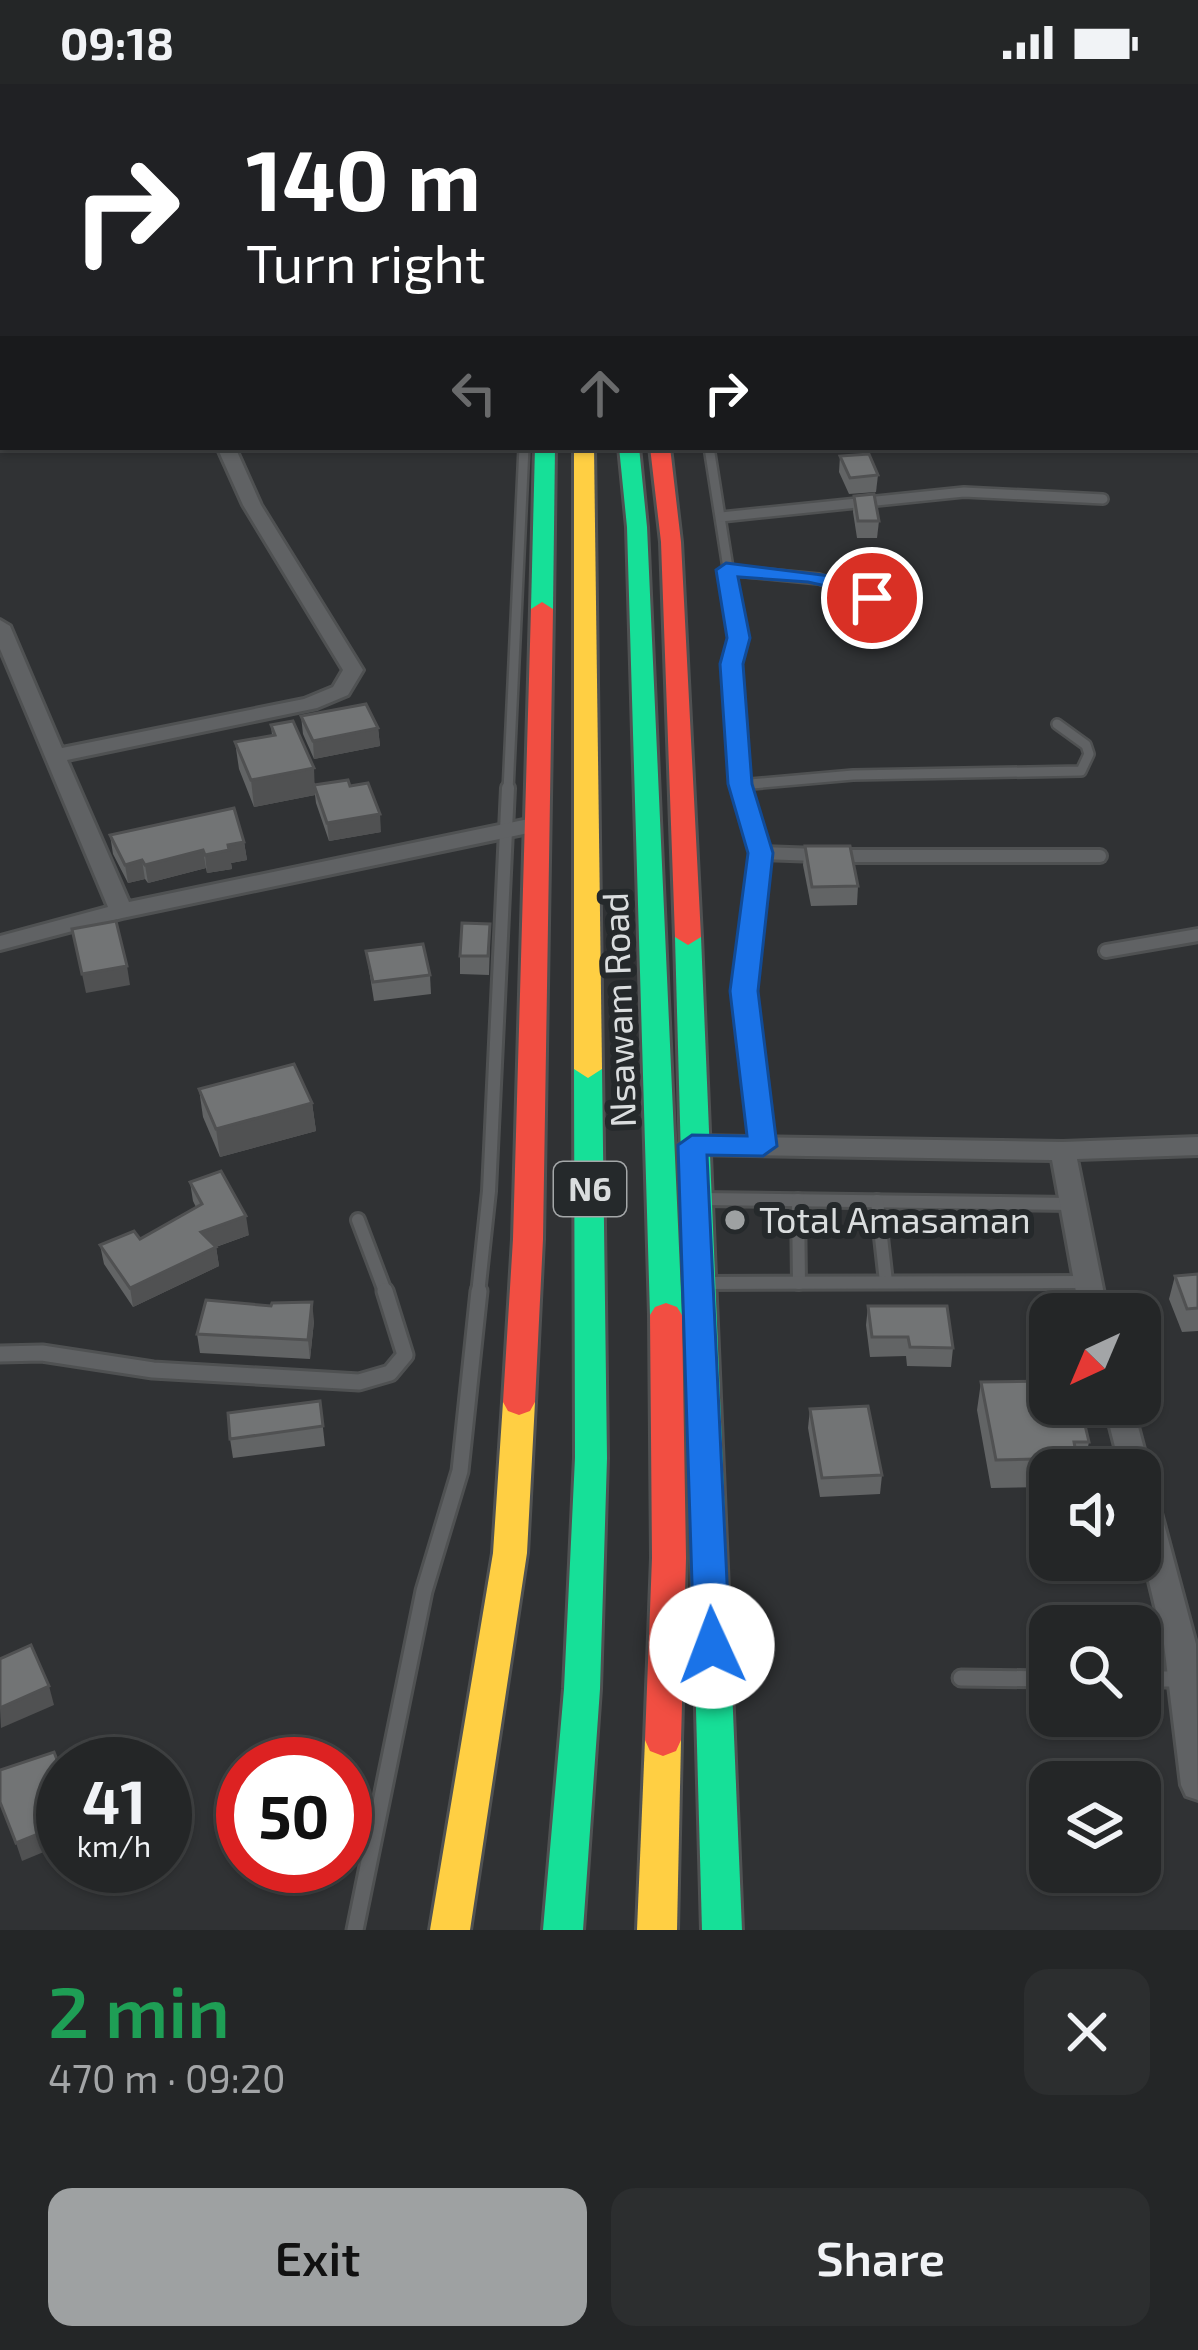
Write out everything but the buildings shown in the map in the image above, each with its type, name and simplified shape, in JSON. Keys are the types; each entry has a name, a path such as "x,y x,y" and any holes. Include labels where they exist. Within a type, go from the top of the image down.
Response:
{"main road":[{"path":"450,1930 511,1553 528,1239 545,450"},
{"name":"Nsawam Road","path":"563,1930 582,1689 590,1458 584,450"},
{"name":"Nsawam Road","path":"629,450 638,526 669,1385 669,1558 657,1930"},
{"path":"660,450 670,542 722,1930"}],"street":[{"path":"54,756 310,704 341,691 353,670 340,640 238,484 227,450"},
{"path":"0,626 121,911"},
{"path":"0,943 121,911 538,824"},
{"path":"692,1145 1063,1151 1198,1146"},
{"path":"1063,1151 1088,1293"},
{"path":"1161,1577 1184,1679 1198,1785"}],"lane":[{"path":"355,1930 424,1591 460,1471 489,1191 524,450"},
{"path":"710,450 739,638 732,664 740,784 760,853 744,991 763,1146"},
{"path":"721,517 964,492 1103,499"},
{"path":"726,570 808,576 846,584 872,598"},
{"path":"740,784 853,775 1081,771 1087,764 1086,746 1057,724"},
{"path":"760,853 1100,856"},
{"path":"1106,951 1198,935"},
{"path":"695,1199 1072,1204"},
{"path":"799,1200 800,1283"},
{"path":"877,1201 886,1282"},
{"path":"0,1354 42,1353 154,1370 307,1381 359,1382 390,1373 405,1355 403,1339 358,1220"},
{"path":"698,1283 1085,1282"},
{"path":"961,1678 1029,1678"},
{"path":"1161,1679 1184,1679"}],"traffic: fast":[{"path":"542,609 545,450"},
{"path":"629,450 637,527 666,1315"},
{"path":"688,937 722,1930"},
{"path":"563,1930 582,1689 591,1458 588,1069"}],"traffic: slow":[{"path":"584,450 588,1069"},
{"path":"450,1930 510,1553 519,1402"},
{"path":"657,1930 663,1740"}],"traffic: jam":[{"path":"660,450 671,542 688,937"},
{"path":"519,1402 528,1239 542,609"},
{"path":"663,1740 669,1558 666,1315"}],"place":[{"name":"Total Amasaman","path":"735,1220"}],"route":[{"path":"712,1646 692,1145 763,1146 744,991 760,853 740,784 732,664 739,638 726,570 808,576 846,584 872,598"}]}
